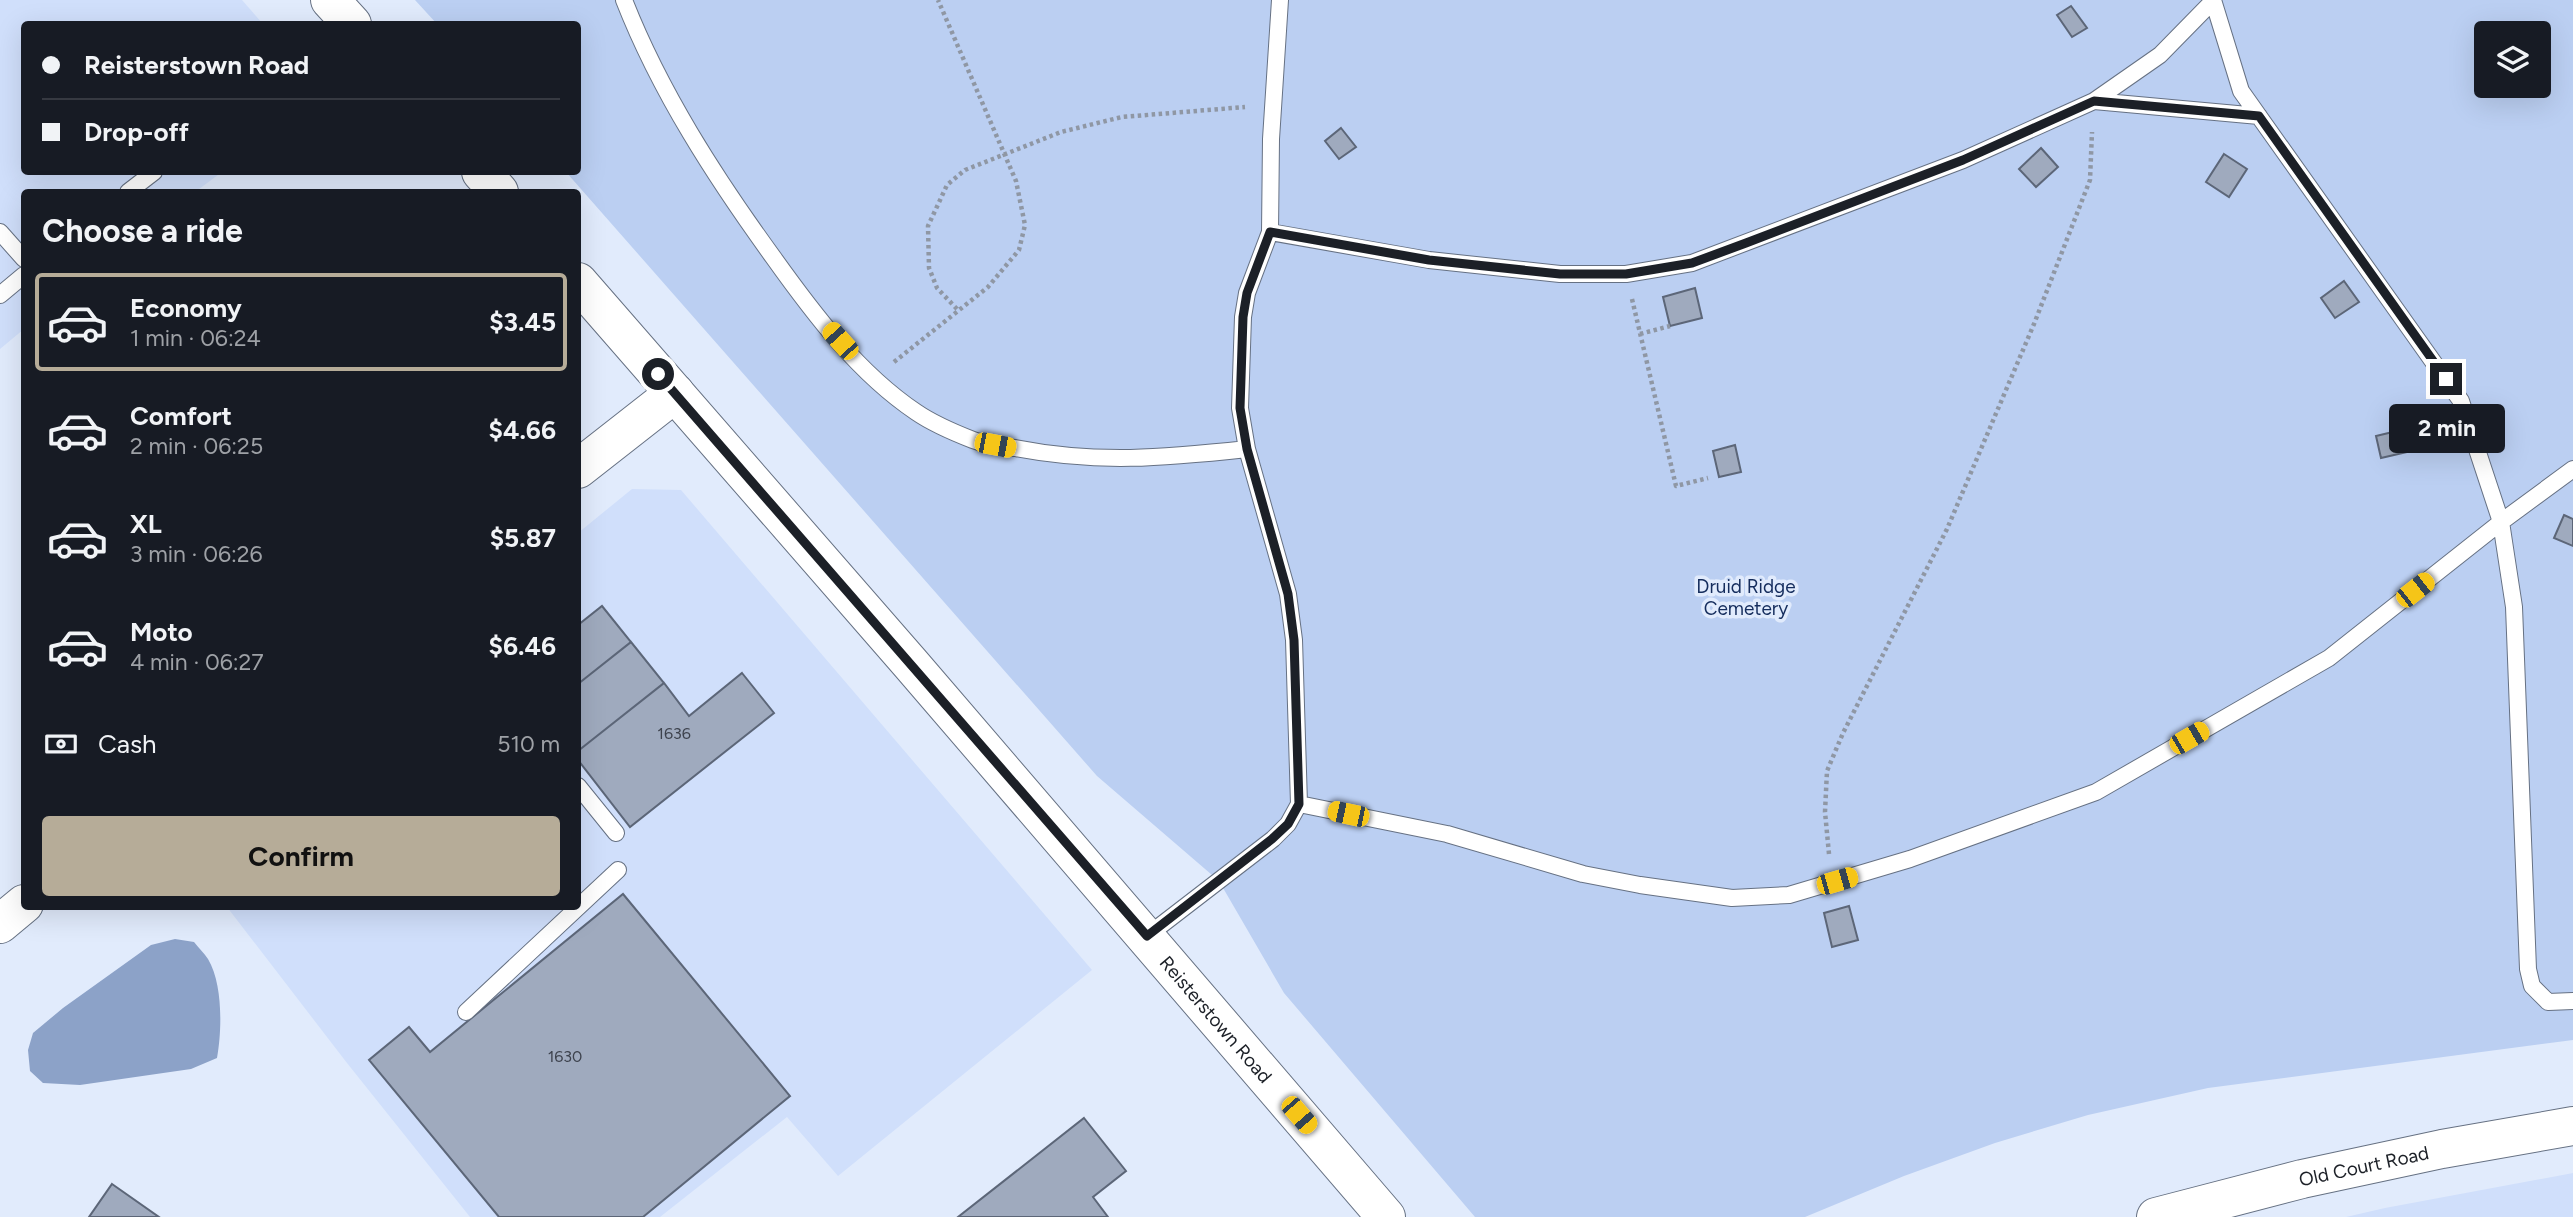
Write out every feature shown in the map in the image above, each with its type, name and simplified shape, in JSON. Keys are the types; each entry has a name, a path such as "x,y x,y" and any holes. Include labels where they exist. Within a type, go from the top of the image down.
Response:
{"main road":[{"path":"484,175 496,189"},
{"name":"Reisterstown Road","path":"581,285 1147,936 1386,1217"},
{"path":"581,467 675,393"},
{"path":"0,924 21,906"},
{"name":"Old Court Road","path":"2156,1217 2302,1179 2442,1149 2573,1126"}],"lane":[{"path":"624,0 642,45 695,139 749,223 809,307 875,378 916,413 974,441 1047,455 1137,460 1247,449"},
{"path":"1147,936 1272,839 1288,824 1299,804 1294,640 1288,594 1247,449 1240,408 1243,317 1247,293 1270,232 1273,105 1280,0"},
{"path":"1270,232 1429,260 1560,274 1626,274 1692,263 1963,160 2094,101 2160,55 2213,1 2241,90 2462,401 2501,522 2514,607 2528,969 2532,986 2548,1002 2573,1002"},
{"path":"2094,101 2259,116"},
{"path":"132,189 150,175"},
{"path":"0,232 21,256"},
{"path":"0,295 21,278"},
{"path":"1299,804 1447,834 1583,874 1640,885 1731,898 1789,895 1910,859 2096,792 2329,658 2501,522 2573,469"},
{"path":"581,790 616,833"},
{"path":"581,905 618,870"},
{"path":"466,1012 575,910"}],"path":[{"path":"875,378 957,309 988,287 1019,250 1026,225 1016,181 938,0"},
{"path":"1837,881 1828,849 1825,812 1827,771 1843,733 1947,529 2034,324 2090,180 2094,101"},
{"path":"957,309 937,288 929,268 928,226 947,185 965,170 1060,132 1122,117 1273,105"},
{"path":"1626,274 1676,486 1708,478"},
{"path":"1640,334 1670,326"}],"shaded area":[{"path":"0,0 242,0 260,21 21,21 21,175 218,175 199,189 21,189 21,332 0,349"},
{"path":"632,489 681,490 1092,970 838,1176 787,1117 660,1217 470,1217 229,910 581,910 581,531"},
{"path":"175,939 194,942 213,969 220,1007 217,1058 191,1069 80,1085 43,1083 30,1071 28,1050 33,1033 63,1008 151,945"},
{"path":"2573,1173 2573,1217 2346,1217 2385,1208"}],"green space":[{"name":"Druid Ridge Cemetery","path":"415,0 2573,0 2573,1040 2208,1088 2088,1115 1995,1143 1904,1176 1805,1217 1475,1217 1284,993 1219,881 1097,776 569,175 581,175 581,21 434,21"}],"building":[{"path":"2071,6 2087,28 2072,37 2057,15"},
{"path":"1341,128 1356,147 1339,159 1325,141"},
{"path":"2041,148 2058,167 2036,187 2019,169"},
{"path":"2224,154 2247,169 2229,197 2206,182"},
{"path":"2344,281 2359,302 2335,318 2321,298"},
{"path":"1695,288 1702,318 1670,326 1663,297"},
{"path":"2401,430 2407,452 2381,458 2376,436"},
{"path":"1735,445 1741,472 1719,477 1713,451"},
{"path":"2564,515 2573,519 2573,546 2554,538"},
{"path":"602,606 631,642 581,682 581,623"},
{"path":"631,642 664,683 581,749 581,682"},
{"path":"742,673 774,713 630,827 581,764 581,749 664,683 689,716"},
{"path":"623,894 790,1096 643,1217 499,1217 369,1060 409,1027 430,1052"},
{"path":"1849,906 1858,940 1832,947 1824,913"},
{"path":"1084,1118 1126,1171 1093,1197 1108,1217 958,1217"},
{"path":"112,1184 159,1217 89,1217"}],"route":[{"path":"658,374 1147,936 1272,839 1288,824 1299,804 1294,640 1288,594 1247,449 1240,408 1243,317 1247,293 1270,232 1429,260 1560,274 1626,274 1692,263 1963,160 2094,101 2259,116 2446,379"}]}
